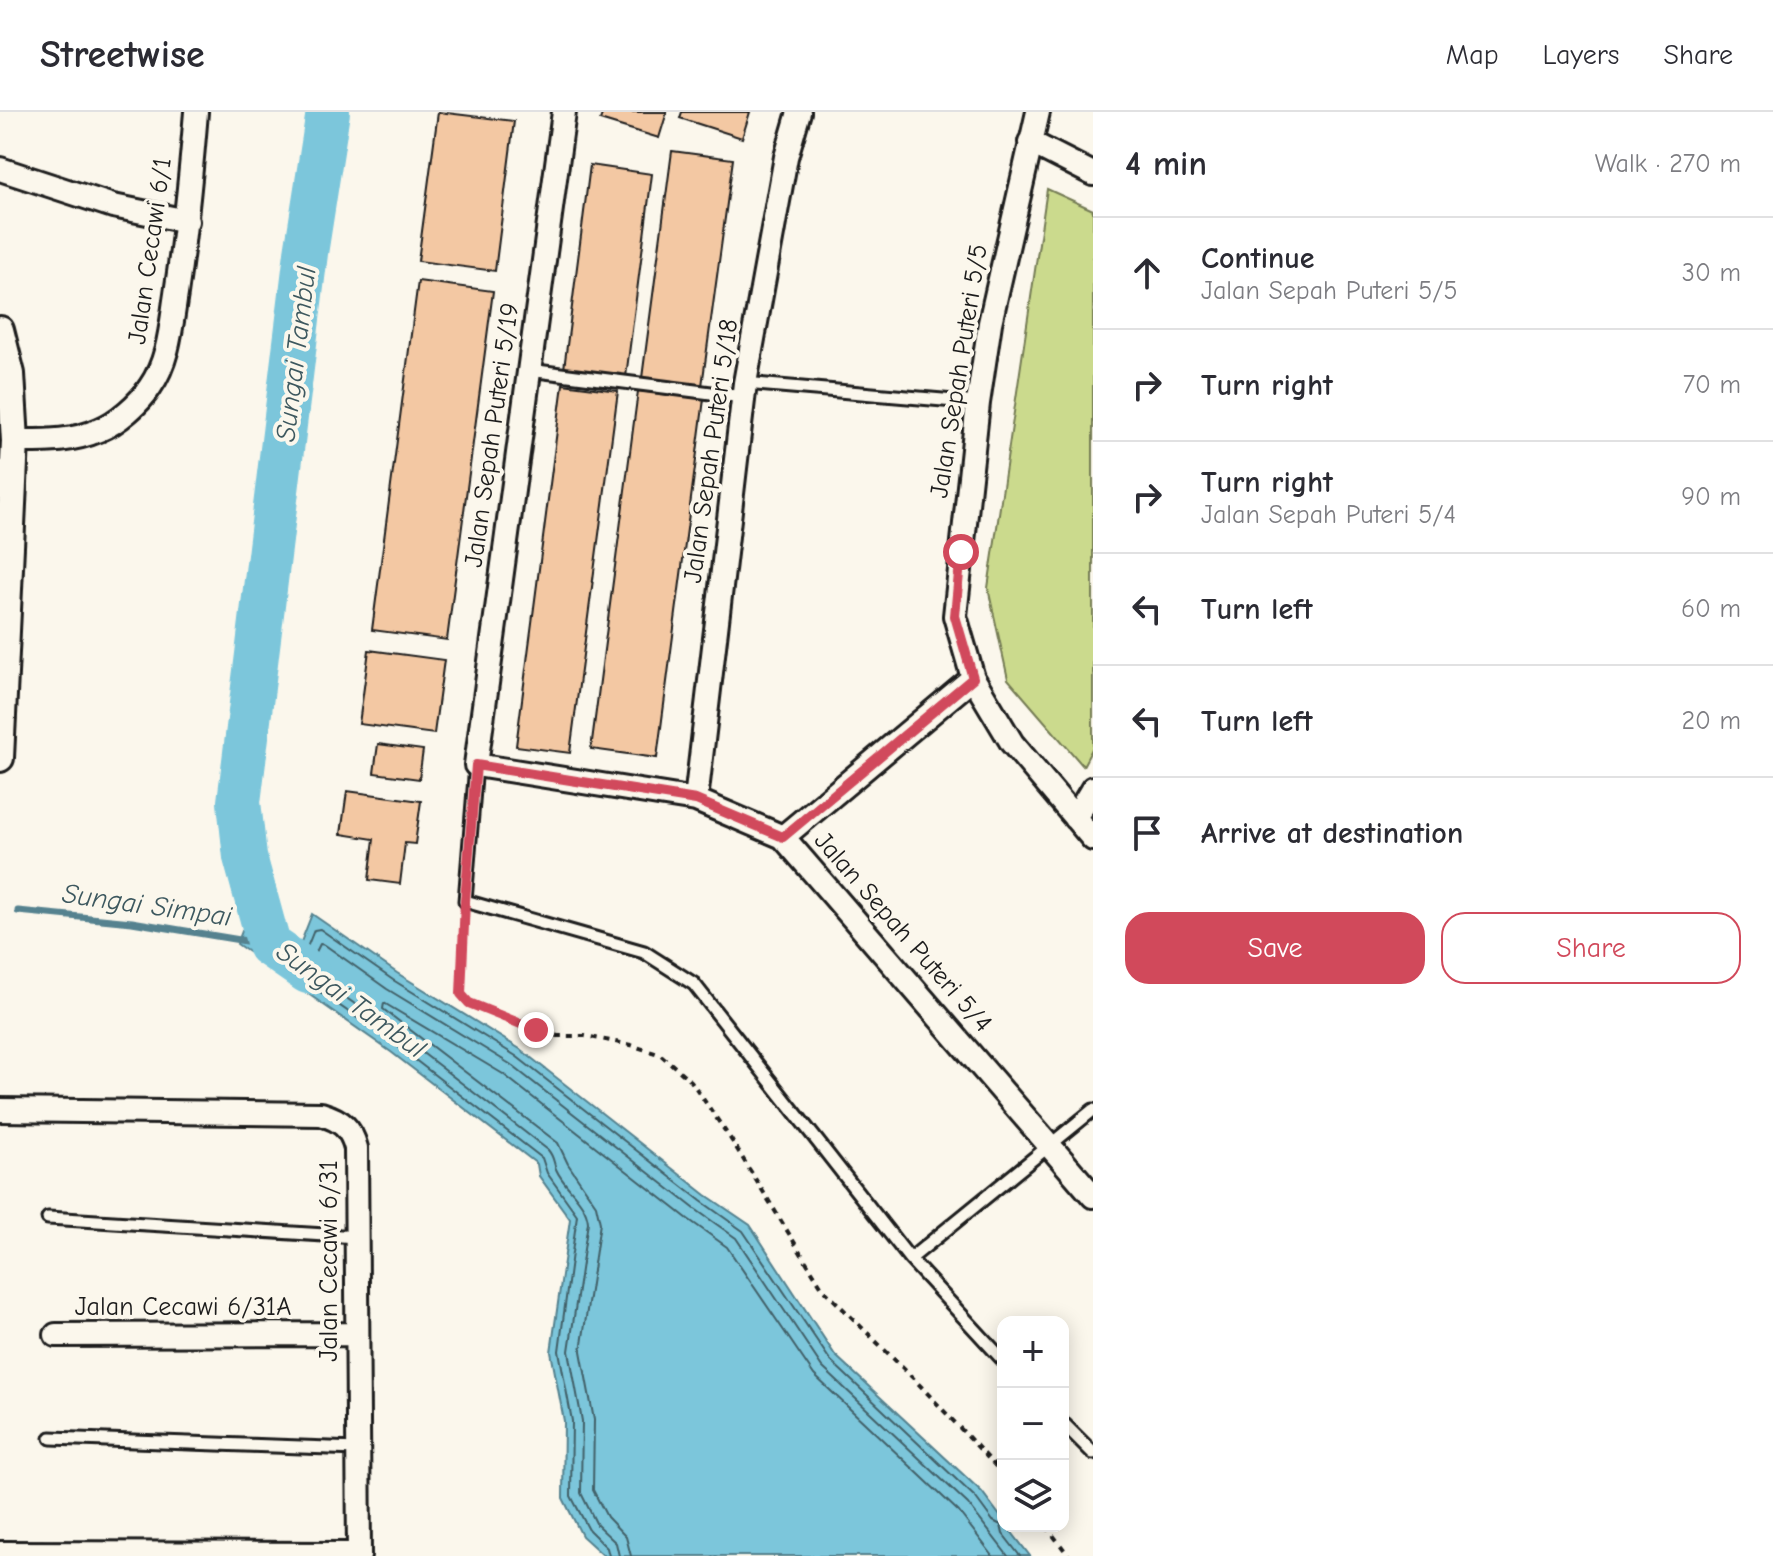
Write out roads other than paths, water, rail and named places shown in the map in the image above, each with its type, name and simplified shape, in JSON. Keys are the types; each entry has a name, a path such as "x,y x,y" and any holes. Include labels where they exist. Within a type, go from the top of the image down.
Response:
{"street":[{"name":"Jalan Cecawi 6/1","path":"15,441 54,441 103,429 150,388 167,353 187,221 196,112"},
{"name":"Jalan Sepah Puteri 5/19","path":"476,765 564,112"},
{"name":"Jalan Sepah Puteri 5/18","path":"696,800 744,390 786,157 799,112"},
{"name":"Jalan Sepah Puteri 5/5","path":"1038,112 990,323 978,403 955,616 973,678 1012,743 1093,839"},
{"path":"1030,142 1093,174"},
{"path":"0,169 113,206 187,221"},
{"path":"0,330 11,374 15,441 0,758"},
{"path":"783,837 973,678"},
{"name":"Jalan Sepah Puteri 5/4","path":"476,765 696,800 783,837 1093,1196"},
{"path":"1075,818 1093,788"},
{"name":"Jalan Cecawi 6/31","path":"0,1110 321,1114 345,1124 353,1135 356,1148 359,1555"},
{"name":"Jalan Cecawi 6/31A","path":"56,1335 357,1334"},
{"path":"0,1553 359,1555"}],"lane":[{"path":"529,370 744,390 978,403"},
{"path":"476,765 465,901 644,952 694,984 910,1259 997,1353"},
{"path":"910,1259 1093,1110"},
{"path":"48,1218 357,1237"},
{"path":"1069,1429 1093,1453"},
{"path":"51,1438 358,1449"}],"water":[{"path":"312,914 397,973 520,1049 706,1195 750,1225 835,1355 982,1492 997,1512 997,1532 1012,1532 1030,1556 604,1556 582,1536 563,1498 564,1421 551,1352 570,1219 539,1176 537,1164 391,1052 237,944 244,926 299,947"}],"waterway":[{"name":"Sungai Tambul","path":"308,972 269,945 245,857 239,802 306,253 328,112"},
{"name":"Sungai Simpai","path":"18,911 132,922 246,941"}]}
